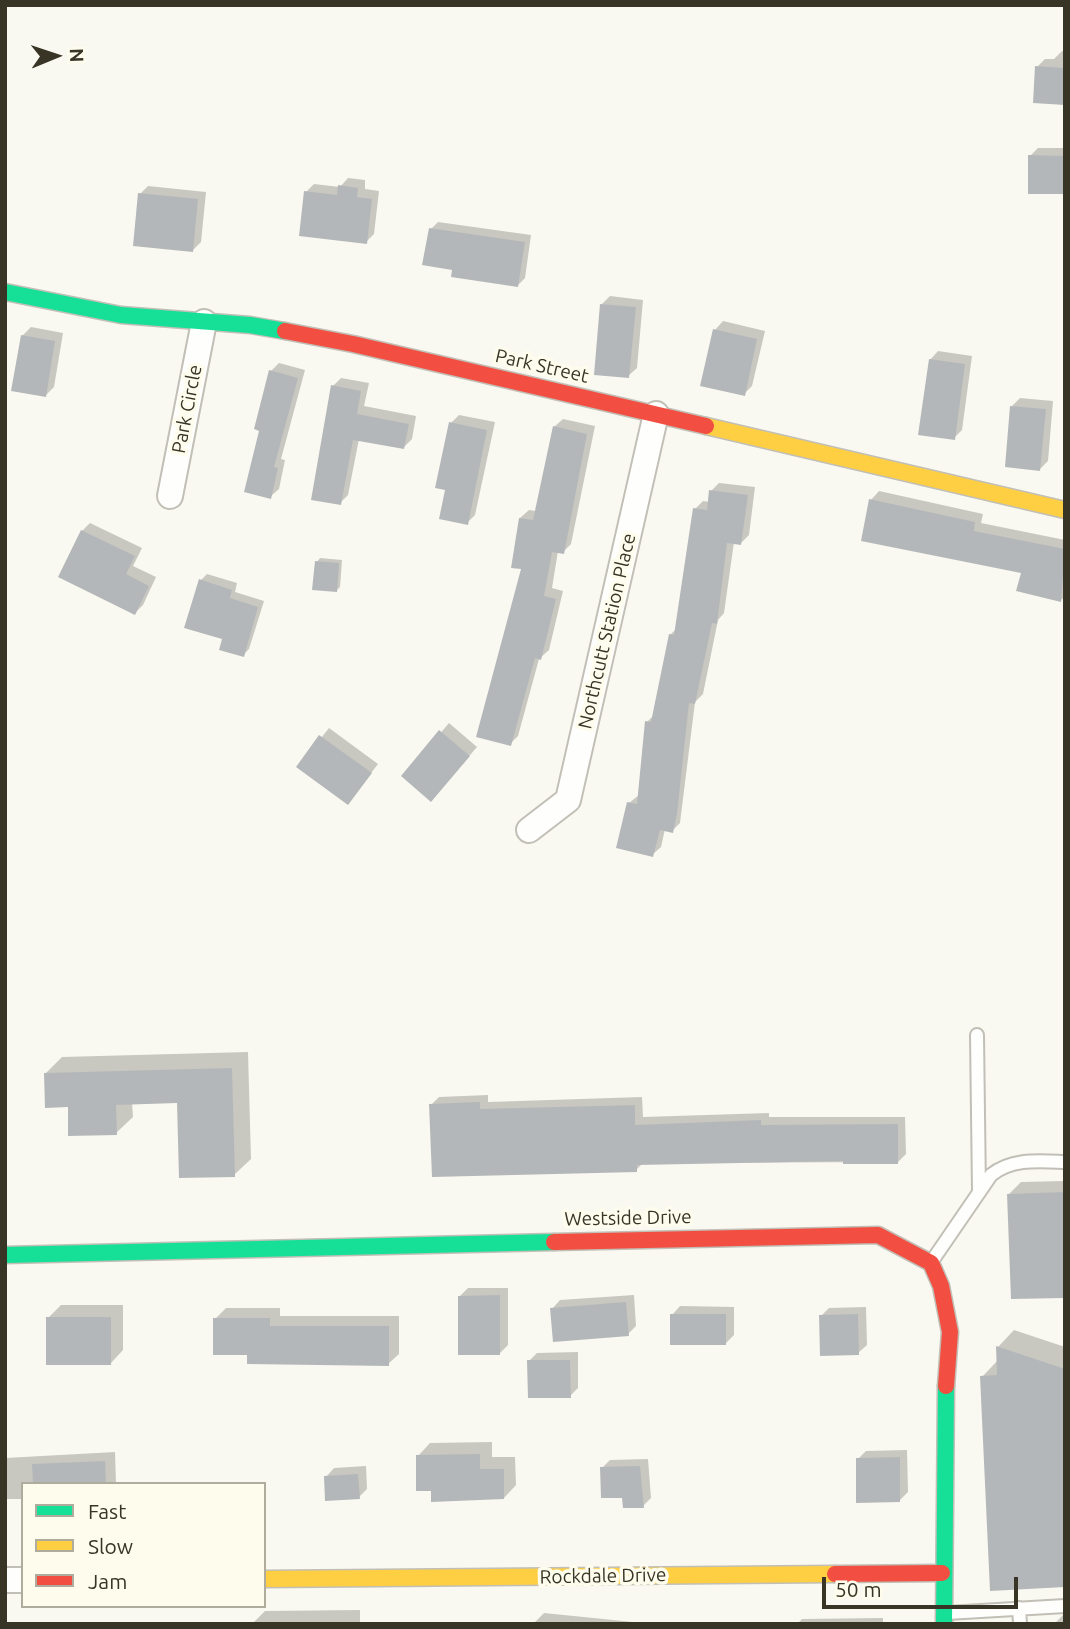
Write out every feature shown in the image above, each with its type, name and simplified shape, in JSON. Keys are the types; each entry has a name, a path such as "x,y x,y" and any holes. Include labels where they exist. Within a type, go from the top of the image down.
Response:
{"street":[{"name":"Park Street","path":"5,292 121,315 250,325 353,344 656,414 1063,501"},
{"name":"Park Circle","path":"170,496 204,322"},
{"name":"Northcutt Station Place","path":"529,830 568,800 656,414"},
{"name":"Westside Drive","path":"5,1255 878,1235 930,1263"},
{"path":"930,1263 941,1286 950,1332 946,1384 943,1618"},
{"name":"Rockdale Drive","path":"266,1579 942,1573"}],"lane":[{"path":"977,1035 979,1192"},
{"path":"930,1263 991,1175 1004,1165 1037,1161 1065,1162"},
{"path":"943,1618 1019,1608 1065,1606"},
{"path":"1019,1608 1020,1624"}],"building":[{"path":"1035,66 1065,68 1065,105 1033,103"},
{"path":"1028,155 1065,156 1065,194 1028,194"},
{"path":"338,185 358,188 357,197 372,199 367,244 299,236 304,191 337,195"},
{"path":"138,193 198,199 193,252 133,246"},
{"path":"429,228 525,242 518,287 451,277 452,270 422,265"},
{"path":"600,304 636,307 629,378 594,375"},
{"path":"713,329 757,339 745,396 700,386"},
{"path":"21,335 55,341 46,397 11,391"},
{"path":"929,359 965,364 955,440 918,435"},
{"path":"269,370 298,378 274,467 278,468 271,499 244,492 259,431 254,429"},
{"path":"331,385 361,391 357,414 409,424 404,449 353,440 341,505 311,500"},
{"path":"1010,406 1046,409 1040,471 1005,467"},
{"path":"449,422 487,430 468,525 439,519 445,490 435,488"},
{"path":"553,426 587,434 564,554 552,552 544,596 556,599 541,660 535,658 511,746 476,737 521,569 511,568 519,518 533,520"},
{"path":"709,490 748,495 741,545 727,543 717,624 712,623 695,704 689,703 673,833 660,830 653,857 616,848 627,802 637,804 645,721 651,722 669,634 674,635 693,508 707,510"},
{"path":"869,499 975,522 974,531 1065,549 1061,602 1016,591 1021,573 861,541"},
{"path":"81,530 135,556 126,574 149,586 135,615 58,577"},
{"path":"315,561 339,563 337,592 312,590"},
{"path":"199,579 232,590 230,598 258,607 244,657 219,650 222,639 184,628"},
{"path":"439,730 470,756 431,802 401,776"},
{"path":"319,735 372,773 348,805 296,767"},
{"path":"232,1068 235,1177 179,1178 177,1103 116,1105 117,1135 68,1136 68,1107 45,1108 44,1073"},
{"path":"480,1102 480,1109 635,1105 635,1125 761,1120 761,1125 898,1124 898,1164 843,1164 843,1161 637,1165 637,1172 432,1177 429,1104"},
{"path":"1065,1192 1065,1298 1011,1299 1007,1194"},
{"path":"500,1295 500,1355 458,1355 458,1296"},
{"path":"626,1302 629,1336 553,1342 550,1308"},
{"path":"670,1314 726,1314 726,1345 670,1345"},
{"path":"858,1314 859,1355 820,1356 819,1315"},
{"path":"46,1317 111,1317 111,1365 46,1365"},
{"path":"213,1318 270,1318 270,1326 389,1326 389,1366 247,1364 247,1355 213,1355"},
{"path":"996,1346 1065,1369 1065,1587 990,1591 980,1376 997,1375"},
{"path":"527,1360 570,1360 571,1398 528,1398"},
{"path":"480,1454 480,1469 504,1469 504,1499 431,1502 431,1491 416,1491 416,1455"},
{"path":"900,1457 900,1502 856,1503 856,1458"},
{"path":"105,1461 106,1482 33,1482 32,1464"},
{"path":"640,1466 644,1508 623,1508 622,1498 601,1498 600,1467"},
{"path":"358,1474 360,1499 325,1501 324,1476"}],"traffic: fast":[{"path":"5,292 121,315 250,325 285,331"},
{"path":"5,1255 554,1242"},
{"path":"944,1624 946,1386"}],"traffic: slow":[{"path":"706,426 1065,510"},
{"path":"266,1579 835,1574"}],"traffic: jam":[{"path":"285,331 353,344 706,426"},
{"path":"554,1242 878,1235 931,1263 941,1286 950,1332 946,1386"},
{"path":"835,1574 942,1573"}]}
